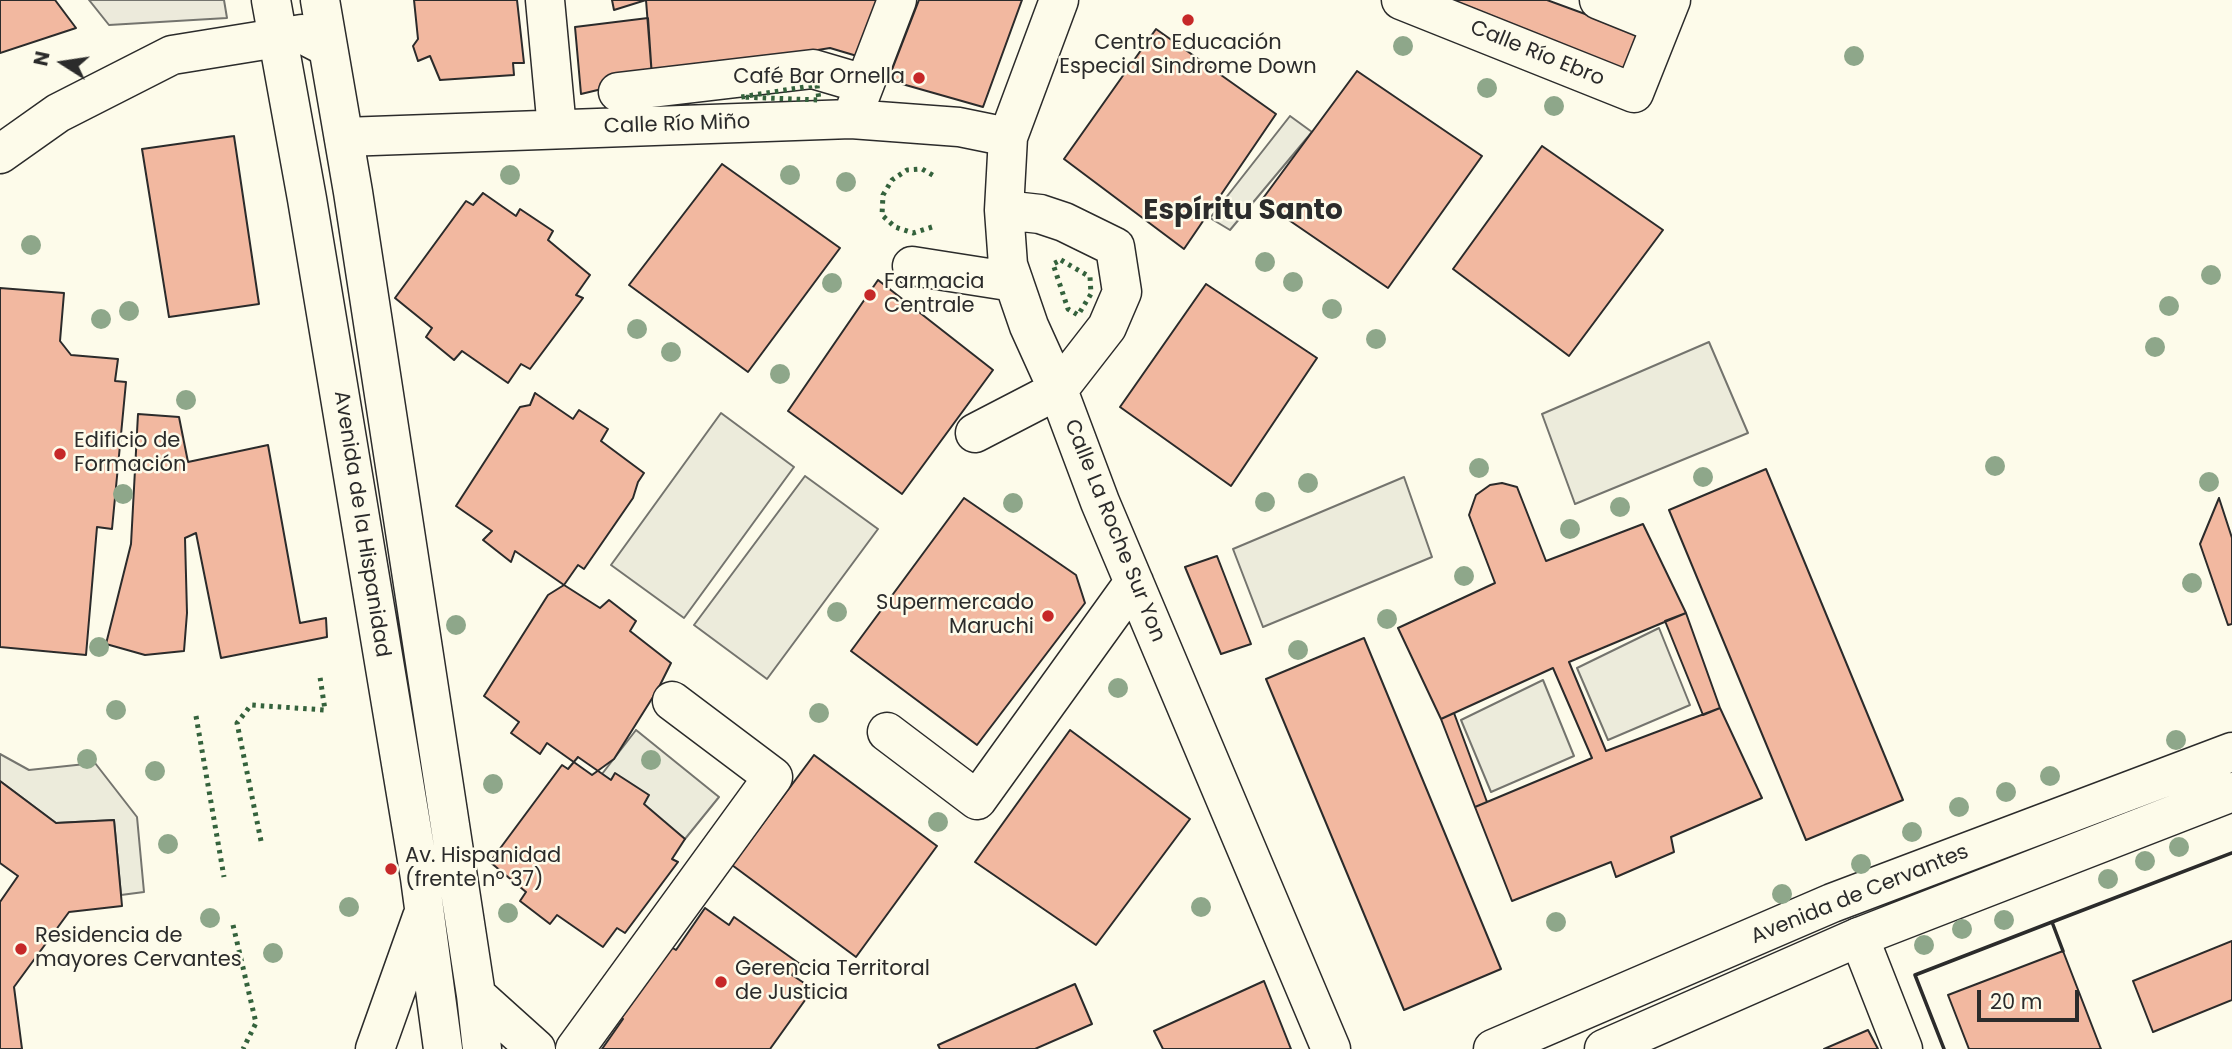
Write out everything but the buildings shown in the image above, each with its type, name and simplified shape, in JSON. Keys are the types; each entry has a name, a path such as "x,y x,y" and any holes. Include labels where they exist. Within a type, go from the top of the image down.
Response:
{"street":[{"name":"Avenida de la Hispanidad","path":"271,0 307,199 424,912 443,1049"},
{"name":"Avenida de la Hispanidad","path":"320,0 344,137 476,995 482,1049"},
{"path":"545,0 557,129"},
{"path":"618,92 813,69 858,102 897,0"},
{"name":"Calle La Roche Sur Yon","path":"1059,0 1008,137 1003,211 1008,265 1029,326 1058,390 1100,502 1331,1049"},
{"name":"Calle Río Ebro","path":"1401,0 1634,93 1666,12"},
{"path":"1599,0 1666,12"},
{"path":"0,154 58,113 172,55 302,34 327,47"},
{"name":"Calle Río Miño","path":"344,137 557,129 858,102 1008,137"},
{"path":"975,433 1058,390 1107,327 1122,292 1115,247 1064,222 1040,214 1003,211"},
{"path":"912,266 1014,282"},
{"path":"887,732 977,800 1134,582"},
{"path":"575,1049 773,777 672,701"},
{"name":"Avenida de Cervantes","path":"1493,1049 1832,903 2232,752"},
{"name":"Avenida de Cervantes","path":"1604,1049 1859,937 2232,792"},
{"path":"375,1049 424,912"},
{"path":"1859,937 1903,1049"},
{"path":"476,995 536,1049"}],"shaded area":[{"path":"89,0 224,0 227,18 109,25"},
{"path":"1290,116 1312,132 1230,230 1210,218"},
{"path":"1709,342 1748,433 1575,504 1542,414"},
{"path":"721,413 794,467 684,618 611,565"},
{"path":"805,476 878,529 767,679 694,625"},
{"path":"1404,477 1432,557 1263,627 1233,549"},
{"path":"1659,628 1690,705 1608,740 1577,668"},
{"path":"1543,680 1574,756 1491,792 1461,720"},
{"path":"636,730 719,797 685,839 602,774"},
{"path":"0,754 29,770 95,763 137,817 144,892 121,895 114,820 56,823 0,781"}],"hedge":[{"path":"817,85 819,100 741,97 817,85"},
{"path":"932,227 913,233 895,227 882,215 883,195 892,180 907,170 922,169 936,177"},
{"path":"1061,260 1090,277 1091,294 1078,315 1068,309 1053,264 1061,260"},
{"path":"261,841 237,723 251,705 325,710 320,677"},
{"path":"196,716 224,877"},
{"path":"233,925 256,1023 243,1049"}],"wall":[{"path":"2052,922 2232,853"},
{"path":"1944,1049 1915,975 2052,922 2063,951"}],"place":[{"name":"Centro Educación Especial Sindrome Down","path":"1188,20"},
{"name":"Café Bar Ornella","path":"919,78"},
{"name":"Farmacia Centrale","path":"870,295"},
{"name":"Edificio de Formación","path":"60,454"},
{"name":"Supermercado Maruchi","path":"1048,616"},
{"name":"Av. Hispanidad (frente nº 37)","path":"391,869"},
{"name":"Residencia de mayores Cervantes","path":"21,949"},
{"name":"Gerencia Territoral de Justicia","path":"721,982"}],"district":[{"name":"Espíritu Santo","path":"1243,212"}]}
